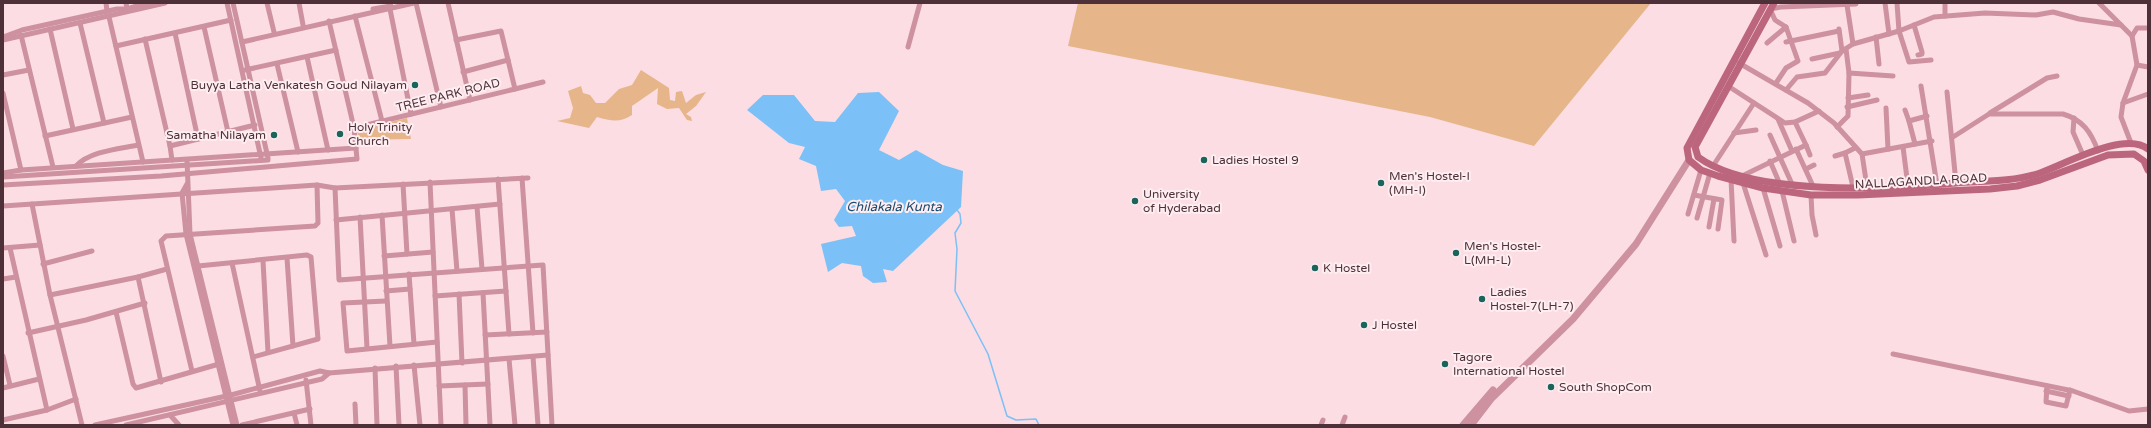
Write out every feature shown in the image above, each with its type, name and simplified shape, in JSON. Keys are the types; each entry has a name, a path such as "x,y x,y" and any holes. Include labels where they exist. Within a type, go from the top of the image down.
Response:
{"main road":[{"path":"1728,86 1737,62 1765,3"},
{"path":"1689,160 1687,148 1737,62 1772,6"},
{"name":"NALLAGANDLA ROAD","path":"1728,86 1696,146 1695,154 1711,170 1731,179 1837,188 1937,185 2039,177 2083,155 2132,143"},
{"path":"2132,143 2148,149"},
{"name":"NALLAGANDLA ROAD","path":"1689,160 1692,165 1701,170 1711,170 1742,179 1763,188 1811,195 1858,195 1985,189 2039,177 2108,155 2134,154 2144,161 2148,170"}],"street":[{"path":"106,3 143,162"},
{"path":"126,3 127,9"},
{"path":"3,38 80,23 147,3"},
{"path":"118,11 165,3"},
{"path":"227,3 255,126 265,159"},
{"path":"3,185 186,174 262,166 265,159 248,69 233,3"},
{"path":"268,3 274,32"},
{"path":"299,3 303,26"},
{"path":"242,40 274,32 329,22 390,6 404,6 415,3 441,107"},
{"path":"448,3 470,100"},
{"path":"908,47 920,3"},
{"path":"1885,3 1889,34"},
{"path":"1896,3 1899,31 1909,62 1931,60"},
{"path":"1945,3 1945,16"},
{"path":"2099,3 2132,36 2136,65 2123,103 2121,117 2132,143"},
{"path":"1847,4 1853,44"},
{"path":"1776,83 1786,68 1798,61 1789,41 1786,27 1775,20 1772,6 1856,4"},
{"path":"236,40 329,22 390,6"},
{"path":"390,6 411,114"},
{"path":"1812,59 1842,51 1853,44 1899,31 1928,18 1945,16 1986,13 2036,14 2054,12 2093,22 2121,25"},
{"path":"3,38 22,30 108,14"},
{"path":"355,16 382,121"},
{"path":"116,46 231,20"},
{"path":"3,177 187,163 265,159 357,159 354,128 329,22"},
{"path":"80,23 104,123"},
{"path":"1914,25 1922,53 1918,55"},
{"path":"204,27 228,132"},
{"path":"1767,43 1786,27"},
{"path":"2132,36 2137,28 2148,28"},
{"path":"50,29 73,129"},
{"path":"1789,41 1839,30 1842,51 1849,73 1847,107 1848,118 1837,127"},
{"name":"TREE PARK ROAD","path":"354,128 515,89 501,31 456,40"},
{"path":"175,33 198,139"},
{"path":"21,35 53,167"},
{"path":"1876,37 1879,64"},
{"path":"145,39 172,160"},
{"path":"242,70 277,64 336,50"},
{"path":"1786,90 1797,77 1825,73 1842,51"},
{"path":"307,57 328,150"},
{"path":"463,72 508,60"},
{"path":"1737,62 1776,83 1819,111 1837,127 1862,154 1867,187"},
{"path":"277,64 298,152"},
{"path":"2136,65 2148,67"},
{"path":"3,75 29,70"},
{"path":"1849,73 1893,76"},
{"path":"1953,137 2040,82 2058,76"},
{"path":"515,89 543,82"},
{"path":"1728,86 1785,123 1795,122 1819,111"},
{"path":"1921,86 1932,141 1937,185"},
{"path":"1947,92 1953,137 1956,183"},
{"path":"3,93 21,170"},
{"path":"2123,103 2148,94"},
{"path":"1848,98 1868,95"},
{"path":"1847,107 1877,100"},
{"path":"1697,218 1711,170 1754,103"},
{"path":"1886,108 1888,149"},
{"path":"1905,110 1915,144"},
{"path":"1989,114 2063,114 2074,118 2092,134 2098,151"},
{"path":"45,136 132,116"},
{"path":"1909,121 1927,116"},
{"path":"1778,118 1794,150 1806,169 1813,186"},
{"path":"2074,118 2073,132 2083,155"},
{"path":"1795,122 1810,155"},
{"path":"170,146 255,126"},
{"path":"1734,133 1756,130"},
{"path":"1770,135 1792,184"},
{"path":"1862,154 1932,141"},
{"path":"76,166 82,160 95,155 138,145"},
{"path":"1766,255 1742,179 1770,161 1806,145"},
{"path":"1903,147 1908,186"},
{"path":"265,159 298,152 356,148"},
{"path":"1835,156 1855,148"},
{"path":"1845,152 1853,187"},
{"path":"3,173 53,167 172,160 187,163"},
{"path":"1470,425 1491,399 1573,319 1636,244 1689,160"},
{"path":"1770,161 1779,182"},
{"path":"187,163 187,184 185,194 188,234 220,364 238,425"},
{"path":"1806,169 1814,165"},
{"path":"1688,214 1701,170"},
{"path":"3,206 317,186 334,188 525,178 527,266 533,333"},
{"path":"498,179 509,334"},
{"path":"1731,179 1734,241"},
{"path":"430,182 441,425"},
{"path":"403,184 407,254"},
{"path":"192,371 161,241 166,236 315,226 318,223 317,186"},
{"path":"334,188 339,280 543,265 552,425"},
{"path":"1763,188 1780,246"},
{"path":"1782,191 1794,241"},
{"path":"1694,195 1722,200 1718,229"},
{"path":"1811,195 1812,215 1816,235"},
{"path":"1709,227 1714,199"},
{"path":"32,204 43,264 57,326 82,425"},
{"path":"336,220 500,204"},
{"path":"476,206 482,269"},
{"path":"452,209 457,271"},
{"path":"382,215 384,276 390,346"},
{"path":"360,217 362,278 367,348"},
{"path":"188,234 198,266 220,364"},
{"path":"3,248 40,245"},
{"path":"10,248 47,410"},
{"path":"43,264 92,251"},
{"path":"384,256 433,252"},
{"path":"198,266 262,261 307,255 311,257 319,336 318,339 313,342 268,352 253,357"},
{"path":"287,258 293,346"},
{"path":"262,261 268,352"},
{"path":"232,263 260,391"},
{"path":"50,295 138,277 167,269"},
{"path":"409,274 414,344"},
{"path":"3,279 16,277"},
{"path":"138,277 145,303 161,382"},
{"path":"386,291 410,289"},
{"path":"435,296 506,291"},
{"path":"483,292 488,360 490,425"},
{"path":"459,294 462,363"},
{"path":"386,301 343,303 347,351 437,342"},
{"path":"28,332 116,312 145,303"},
{"path":"1463,425 1500,382 1584,305"},
{"path":"116,312 133,384 136,388 220,364"},
{"path":"485,335 547,332"},
{"path":"1893,354 2070,393 2129,411 2148,409"},
{"path":"260,391 305,375 320,372 329,373 414,364 462,363 548,355"},
{"path":"3,356 10,385"},
{"path":"533,356 538,425"},
{"path":"509,359 515,425"},
{"path":"414,364 420,425"},
{"path":"396,366 400,425"},
{"path":"375,368 377,425"},
{"path":"95,425 306,382 322,378 329,373"},
{"path":"305,375 310,409 310,425"},
{"path":"3,388 39,378"},
{"path":"439,386 488,384"},
{"path":"464,385 466,425"},
{"path":"2047,388 2046,402 2066,406 2070,393"},
{"path":"126,425 136,424 229,398"},
{"path":"229,398 233,425"},
{"path":"3,420 47,410 76,399"},
{"path":"355,404 356,425"},
{"path":"242,425 268,423 294,413 310,409"},
{"path":"294,413 296,425"},
{"path":"170,415 179,425"},
{"path":"1342,425 1345,417"}],"shaded area":[{"path":"1078,3 1651,3 1534,146 1430,117 1068,46"},
{"path":"641,70 669,88 670,100 675,101 676,92 682,91 686,103 696,95 706,92 696,106 686,114 691,117 692,121 687,120 679,108 667,109 657,104 658,88 632,106 632,115 628,118 611,120 597,117 589,128 557,121 570,118 573,108 568,91 581,86 583,93 590,95 596,103 605,103 619,89 632,85"},
{"path":"407,118 411,139 359,140 357,130"}],"water":[{"name":"Chilakala Kunta","path":"879,92 899,111 879,150 899,160 916,150 943,165 963,171 961,207 893,271 883,269 887,282 873,283 863,276 861,266 842,263 828,272 821,244 856,236 852,226 839,227 834,220 845,201 836,189 821,191 816,166 799,159 805,147 789,143 747,110 763,95 794,95 815,121 835,122 858,93"}],"waterway":[{"path":"957,210 960,214 961,223 955,233 957,249 955,291 988,354 1007,416 1016,420 1036,419 1039,425"}],"place":[{"name":"Buyya Latha Venkatesh Goud Nilayam","path":"415,85"},
{"name":"Holy Trinity Church","path":"340,134"},
{"name":"Samatha Nilayam","path":"274,135"},
{"name":"Ladies Hostel 9","path":"1204,160"},
{"name":"Men's Hostel-I (MH-I)","path":"1381,183"},
{"name":"University of Hyderabad","path":"1135,201"},
{"name":"Men's Hostel- L(MH-L)","path":"1456,253"},
{"name":"K Hostel","path":"1315,268"},
{"name":"Ladies Hostel-7(LH-7)","path":"1482,299"},
{"name":"J Hostel","path":"1364,325"},
{"name":"Tagore International Hostel","path":"1445,364"},
{"name":"South ShopCom","path":"1551,387"}]}
